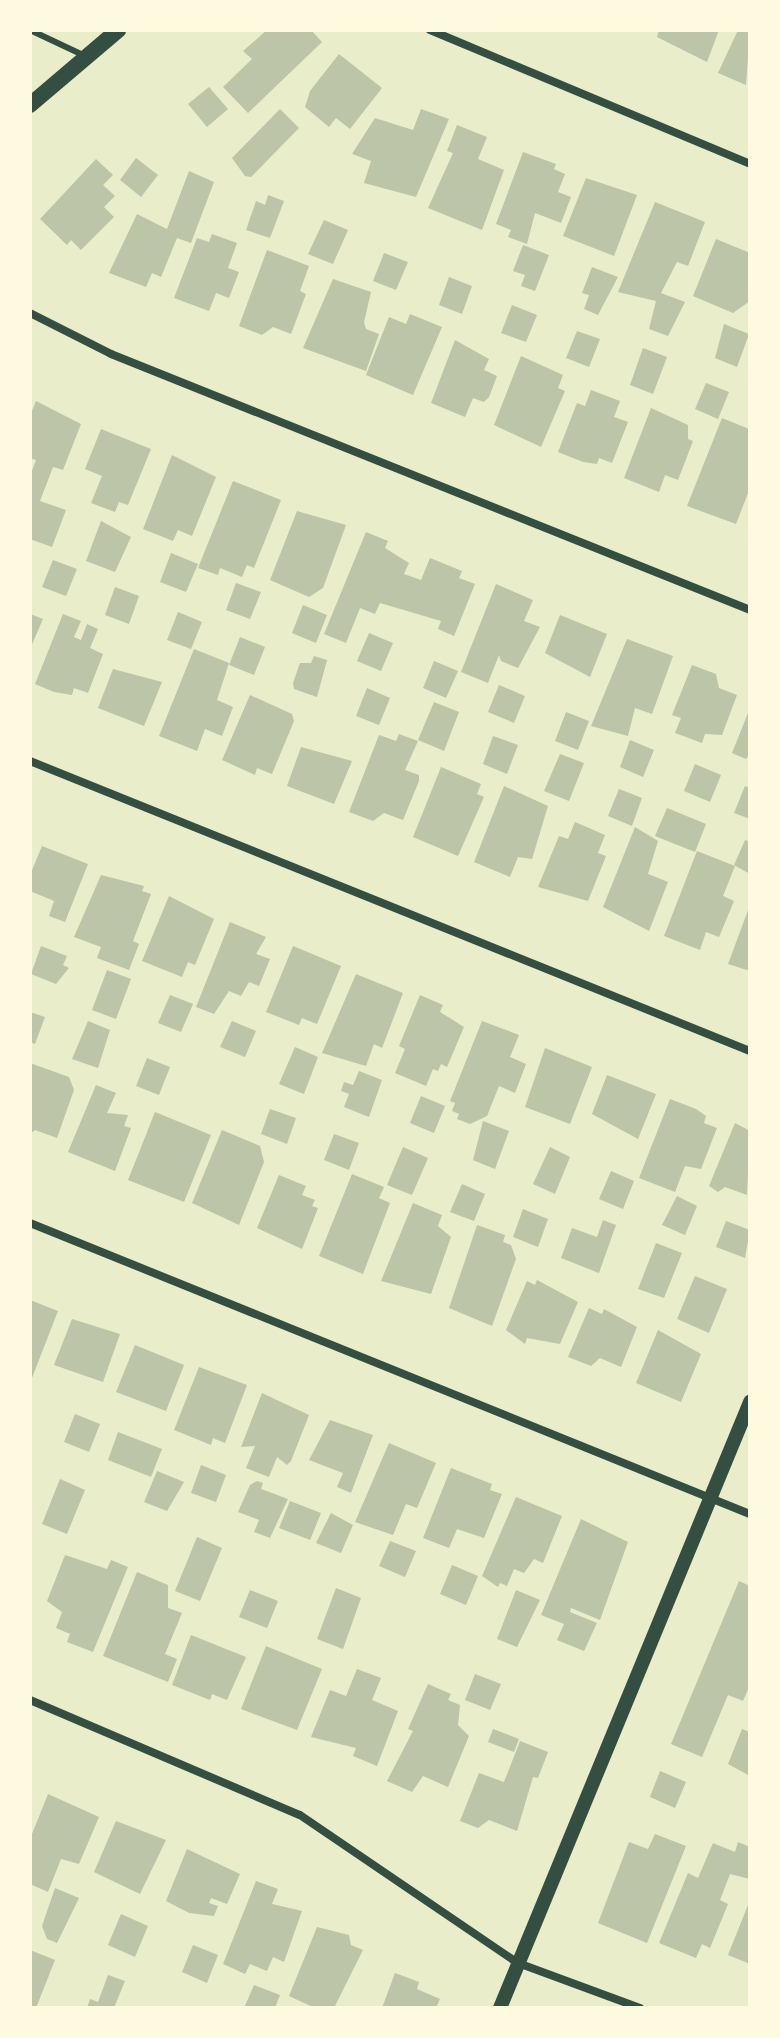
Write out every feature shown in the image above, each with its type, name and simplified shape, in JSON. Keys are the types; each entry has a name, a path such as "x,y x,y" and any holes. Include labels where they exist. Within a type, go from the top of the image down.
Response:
{"main road":[{"path":"30,105 118,30"}],"street":[{"path":"430,30 750,164"},
{"path":"30,313 111,354 750,610"},
{"path":"30,761 750,1051"},
{"path":"30,1223 750,1514"},
{"path":"500,2008 750,1402"},
{"path":"30,1700 300,1815 518,1963 640,2008"}],"lane":[{"path":"30,30 85,56"}],"building":[{"path":"267,30 311,30 322,42 248,113 223,87 252,59 243,51"},
{"path":"659,30 719,30 707,62 657,37"},
{"path":"738,30 750,30 746,85 718,73"},
{"path":"339,54 382,88 350,129 336,118 329,127 305,107 310,91"},
{"path":"209,87 228,109 207,127 188,104"},
{"path":"280,109 299,128 251,177 245,176 232,158"},
{"path":"421,109 449,119 416,197 364,183 371,161 352,154 375,118 413,130"},
{"path":"457,125 487,137 478,159 504,170 482,230 428,208 453,153 447,151"},
{"path":"523,152 556,164 554,169 565,174 558,192 571,197 561,223 535,213 527,244 508,237 511,230 496,224"},
{"path":"136,158 158,175 141,197 120,180"},
{"path":"96,159 113,175 103,185 115,196 104,207 114,217 81,250 71,240 67,245 40,219"},
{"path":"189,171 214,182 191,243 177,238 161,277 152,273 146,287 109,273 137,214 167,229"},
{"path":"586,178 637,195 614,256 563,236"},
{"path":"268,195 284,201 270,238 246,230 256,201 265,205"},
{"path":"655,202 705,222 688,266 677,262 661,293 685,302 668,336 649,329 656,301 618,292"},
{"path":"324,220 348,230 333,264 308,254"},
{"path":"212,234 237,243 228,268 239,272 229,298 216,293 209,311 174,298 197,238 209,242"},
{"path":"716,239 750,253 750,301 733,313 693,296"},
{"path":"523,245 549,255 535,291 521,286 525,275 513,271"},
{"path":"267,250 309,266 300,291 306,294 291,334 273,327 262,335 239,326"},
{"path":"384,253 408,262 396,290 373,281"},
{"path":"592,267 618,277 598,315 584,309 589,295 582,293"},
{"path":"449,277 472,286 462,314 439,305"},
{"path":"333,279 371,292 364,322 366,329 379,334 366,371 303,348"},
{"path":"512,305 537,315 526,342 501,333"},
{"path":"410,314 442,327 413,395 366,375 389,317 406,324"},
{"path":"724,324 749,334 737,367 715,358"},
{"path":"577,331 600,339 589,367 566,358"},
{"path":"455,340 489,359 484,370 497,376 489,397 484,402 473,398 465,417 431,403"},
{"path":"643,348 667,357 653,394 630,385"},
{"path":"521,356 563,375 558,388 565,391 541,447 494,425"},
{"path":"706,383 729,392 718,419 695,409"},
{"path":"591,390 620,401 614,417 628,422 612,463 599,458 597,464 583,462 558,452 577,403 585,406"},
{"path":"36,401 81,424 63,470 53,467 40,501 66,510 52,547 30,539 30,476 36,460 30,458 30,416"},
{"path":"651,408 688,425 688,439 693,441 678,480 665,475 659,492 624,478"},
{"path":"722,418 749,429 750,488 736,524 687,506"},
{"path":"101,429 151,449 128,505 119,502 115,512 91,503 102,476 85,469"},
{"path":"172,455 216,477 192,536 178,530 173,541 143,529"},
{"path":"233,481 281,500 254,568 247,565 242,577 220,568 218,575 198,568"},
{"path":"297,511 346,525 323,588 309,597 270,580"},
{"path":"101,521 131,537 115,572 86,561"},
{"path":"366,532 388,541 385,548 409,563 404,574 421,580 430,558 462,571 459,578 475,584 454,636 438,629 441,621 380,603 375,614 360,608 346,643 324,634"},
{"path":"171,553 198,564 186,592 160,582"},
{"path":"53,560 77,569 66,596 42,587"},
{"path":"236,583 261,592 250,619 226,610"},
{"path":"496,584 533,600 524,621 540,627 518,668 501,661 499,655 488,683 461,672"},
{"path":"115,587 139,596 129,624 105,615"},
{"path":"303,605 327,615 316,643 292,633"},
{"path":"178,612 202,622 191,649 167,640"},
{"path":"30,614 43,619 30,649"},
{"path":"63,614 81,621 74,637 81,640 87,624 98,629 90,648 103,654 88,693 74,688 72,695 54,692 35,684"},
{"path":"560,615 607,634 590,677 545,653"},
{"path":"369,633 393,643 381,671 357,661"},
{"path":"240,637 265,647 254,675 229,665"},
{"path":"627,639 673,656 652,714 635,708 628,736 591,726"},
{"path":"194,649 229,663 217,700 233,707 222,736 205,729 197,751 159,736"},
{"path":"314,656 327,660 317,697 294,689 293,683 300,663 311,663"},
{"path":"434,661 458,671 446,698 423,688"},
{"path":"692,665 716,674 719,688 737,695 722,735 705,734 702,743 675,733 681,718 672,715"},
{"path":"113,669 162,682 144,726 98,708"},
{"path":"499,685 525,696 514,723 488,712"},
{"path":"367,688 390,698 379,725 356,716"},
{"path":"250,695 292,714 294,721 272,774 257,768 255,775 222,760"},
{"path":"434,702 459,712 444,751 418,740"},
{"path":"750,708 750,754 746,759 732,753"},
{"path":"566,712 589,721 578,750 555,741"},
{"path":"399,734 418,741 405,770 419,775 419,781 403,820 384,813 373,821 349,812 379,735 396,741"},
{"path":"493,736 518,745 507,774 483,764"},
{"path":"630,740 654,750 643,777 620,767"},
{"path":"301,747 352,761 334,804 287,786"},
{"path":"560,754 584,763 569,801 544,791"},
{"path":"695,764 721,775 710,802 684,791"},
{"path":"441,767 481,784 477,794 484,797 458,856 413,837"},
{"path":"504,786 548,806 532,859 518,857 510,877 474,862"},
{"path":"745,786 750,788 750,819 734,813"},
{"path":"619,789 642,798 632,826 608,816"},
{"path":"667,808 706,824 695,852 655,836"},
{"path":"575,822 605,835 598,853 606,856 588,901 538,887 559,836 568,839"},
{"path":"635,827 658,841 648,874 668,882 649,931 603,907"},
{"path":"745,840 750,842 750,874 734,865"},
{"path":"42,846 88,864 65,922 49,916 54,901 30,891 30,875"},
{"path":"697,851 735,866 723,896 734,901 719,937 706,932 700,950 664,936"},
{"path":"101,875 144,886 142,891 151,894 133,941 139,944 129,970 97,958 101,947 74,937"},
{"path":"169,896 214,919 195,965 188,962 182,977 142,961"},
{"path":"750,905 750,971 728,964"},
{"path":"230,922 266,937 256,954 270,959 259,986 249,982 241,996 229,991 214,1014 196,1007"},
{"path":"41,946 67,956 63,965 69,968 56,984 31,974"},
{"path":"293,946 341,966 317,1024 302,1018 299,1025 266,1012"},
{"path":"107,970 131,979 116,1019 92,1010"},
{"path":"356,974 403,993 382,1048 374,1044 366,1066 322,1053"},
{"path":"170,995 193,1004 181,1032 158,1023"},
{"path":"420,995 443,1005 440,1012 464,1027 447,1067 441,1064 438,1071 433,1069 426,1086 395,1073 405,1049 399,1046"},
{"path":"30,1012 45,1017 35,1044 30,1042"},
{"path":"88,1021 110,1030 98,1068 72,1059"},
{"path":"232,1021 256,1031 245,1057 220,1047"},
{"path":"482,1021 519,1035 510,1057 526,1064 515,1093 499,1086 487,1116 470,1124 457,1119 459,1114 452,1111 455,1103 450,1101"},
{"path":"295,1047 318,1057 304,1094 279,1084"},
{"path":"545,1048 592,1067 570,1124 525,1107"},
{"path":"147,1058 170,1067 159,1095 136,1086"},
{"path":"30,1063 69,1077 74,1090 57,1138 35,1130 30,1134"},
{"path":"359,1071 382,1080 369,1117 344,1107 349,1094 341,1091 344,1082 353,1085"},
{"path":"607,1075 656,1094 638,1139 592,1114"},
{"path":"96,1085 116,1093 107,1113 128,1115 124,1126 131,1128 115,1171 68,1152"},
{"path":"421,1096 445,1106 434,1133 410,1123"},
{"path":"670,1099 696,1109 706,1116 704,1123 717,1128 701,1169 685,1166 675,1192 639,1178"},
{"path":"270,1109 296,1118 287,1144 261,1134"},
{"path":"155,1112 211,1135 184,1202 128,1180"},
{"path":"483,1121 509,1131 495,1169 473,1160"},
{"path":"735,1123 750,1131 747,1195 725,1187 718,1192 709,1186"},
{"path":"222,1130 260,1146 264,1162 239,1225 192,1203"},
{"path":"334,1134 359,1143 349,1170 324,1160"},
{"path":"403,1147 428,1158 412,1195 387,1185"},
{"path":"550,1147 570,1157 555,1194 533,1184"},
{"path":"611,1171 634,1181 623,1209 599,1199"},
{"path":"352,1174 384,1187 379,1198 390,1203 363,1274 319,1256"},
{"path":"279,1175 306,1186 302,1195 315,1200 312,1206 318,1208 302,1249 257,1228"},
{"path":"462,1184 485,1194 474,1221 450,1212"},
{"path":"677,1196 697,1206 685,1235 662,1225"},
{"path":"413,1203 442,1215 438,1226 451,1237 431,1294 381,1281"},
{"path":"523,1209 548,1219 538,1247 513,1237"},
{"path":"603,1220 616,1225 599,1273 561,1258 572,1228 597,1237"},
{"path":"726,1221 750,1230 745,1258 716,1247"},
{"path":"477,1225 505,1235 503,1242 511,1245 516,1259 492,1326 449,1308"},
{"path":"656,1243 682,1253 664,1298 638,1289"},
{"path":"695,1276 727,1289 709,1333 677,1319"},
{"path":"537,1280 578,1302 560,1344 527,1338 525,1344 506,1330 527,1281 535,1285"},
{"path":"30,1300 58,1311 30,1383"},
{"path":"589,1308 602,1314 604,1309 637,1327 621,1367 600,1358 591,1366 568,1357"},
{"path":"72,1319 120,1334 103,1382 54,1365"},
{"path":"658,1330 701,1354 681,1402 636,1383"},
{"path":"135,1345 184,1365 166,1411 116,1392"},
{"path":"199,1367 247,1385 225,1443 213,1438 211,1445 174,1430"},
{"path":"262,1393 309,1415 291,1461 287,1465 277,1457 269,1477 246,1468 255,1446 241,1447"},
{"path":"75,1414 100,1424 89,1452 64,1442"},
{"path":"330,1420 373,1435 351,1493 337,1487 343,1473 309,1460"},
{"path":"118,1432 162,1449 151,1477 108,1460"},
{"path":"389,1443 436,1463 417,1508 406,1504 393,1535 355,1522"},
{"path":"201,1465 226,1475 216,1502 191,1493"},
{"path":"451,1468 492,1484 490,1490 502,1494 484,1538 457,1529 449,1548 423,1538"},
{"path":"157,1471 184,1482 167,1511 144,1502"},
{"path":"60,1479 85,1490 67,1534 42,1524"},
{"path":"257,1481 263,1483 261,1489 288,1499 270,1538 254,1532 259,1520 238,1512 250,1485"},
{"path":"516,1497 562,1516 543,1563 534,1559 524,1573 514,1569 507,1586 500,1583 498,1587 482,1576"},
{"path":"290,1501 321,1513 310,1540 279,1528"},
{"path":"331,1513 353,1525 341,1553 316,1543"},
{"path":"581,1519 628,1542 600,1620 571,1608 570,1612 597,1623 584,1651 557,1640 564,1624 541,1615"},
{"path":"197,1537 222,1548 200,1601 175,1591"},
{"path":"390,1541 416,1551 405,1577 379,1566"},
{"path":"65,1555 107,1569 111,1560 128,1567 93,1652 67,1642 70,1634 56,1628 62,1612 47,1601"},
{"path":"452,1565 478,1576 466,1605 440,1594"},
{"path":"137,1572 168,1585 168,1608 182,1613 165,1654 177,1659 168,1682 103,1656"},
{"path":"739,1581 750,1586 750,1685 743,1701 728,1695 702,1757 671,1744"},
{"path":"336,1588 361,1598 343,1649 317,1639"},
{"path":"250,1590 278,1601 267,1628 239,1617"},
{"path":"516,1590 540,1600 517,1647 497,1639"},
{"path":"191,1635 246,1657 227,1700 212,1694 210,1700 172,1685"},
{"path":"266,1646 322,1669 297,1730 241,1709"},
{"path":"357,1669 381,1678 372,1700 398,1711 377,1766 353,1756 356,1748 311,1737 330,1690 346,1696"},
{"path":"475,1674 501,1684 490,1710 465,1700"},
{"path":"428,1684 451,1694 448,1700 460,1705 458,1725 469,1736 448,1787 423,1776 412,1792 387,1781 413,1731 408,1729"},
{"path":"493,1729 519,1739 514,1752 488,1742"},
{"path":"742,1729 750,1732 750,1776 728,1764"},
{"path":"520,1741 548,1752 538,1778 533,1777 517,1831 489,1820 478,1828 460,1821 479,1773 504,1782"},
{"path":"660,1771 686,1782 675,1808 650,1797"},
{"path":"48,1794 99,1817 79,1864 61,1859 48,1892 30,1884 30,1839"},
{"path":"116,1821 166,1840 140,1894 94,1872"},
{"path":"655,1834 686,1846 647,1943 598,1923 629,1842 648,1849"},
{"path":"738,1842 750,1847 750,1879 730,1874 720,1900 728,1904 710,1948 702,1944 696,1958 659,1943 688,1873 698,1878 713,1843 735,1852"},
{"path":"187,1849 240,1874 227,1904 211,1898 209,1903 218,1906 214,1916 189,1913 166,1901"},
{"path":"256,1881 278,1889 272,1904 302,1911 284,1962 273,1957 267,1971 250,1964 245,1974 223,1964"},
{"path":"55,1888 79,1898 57,1943 47,1939 42,1926"},
{"path":"750,1900 750,1964 728,1955"},
{"path":"121,1914 148,1926 135,1957 108,1945"},
{"path":"317,1927 349,1935 351,1945 363,1950 334,2008 315,2008 289,1996"},
{"path":"193,1945 218,1955 207,1983 182,1972"},
{"path":"30,1950 55,1960 36,2008 30,2008"},
{"path":"395,1973 419,1982 417,1989 440,1999 436,2008 382,2008"},
{"path":"108,1975 125,1981 114,2008 87,2008 90,1999 98,2002"},
{"path":"254,1985 280,1995 275,2008 244,2008"}]}
